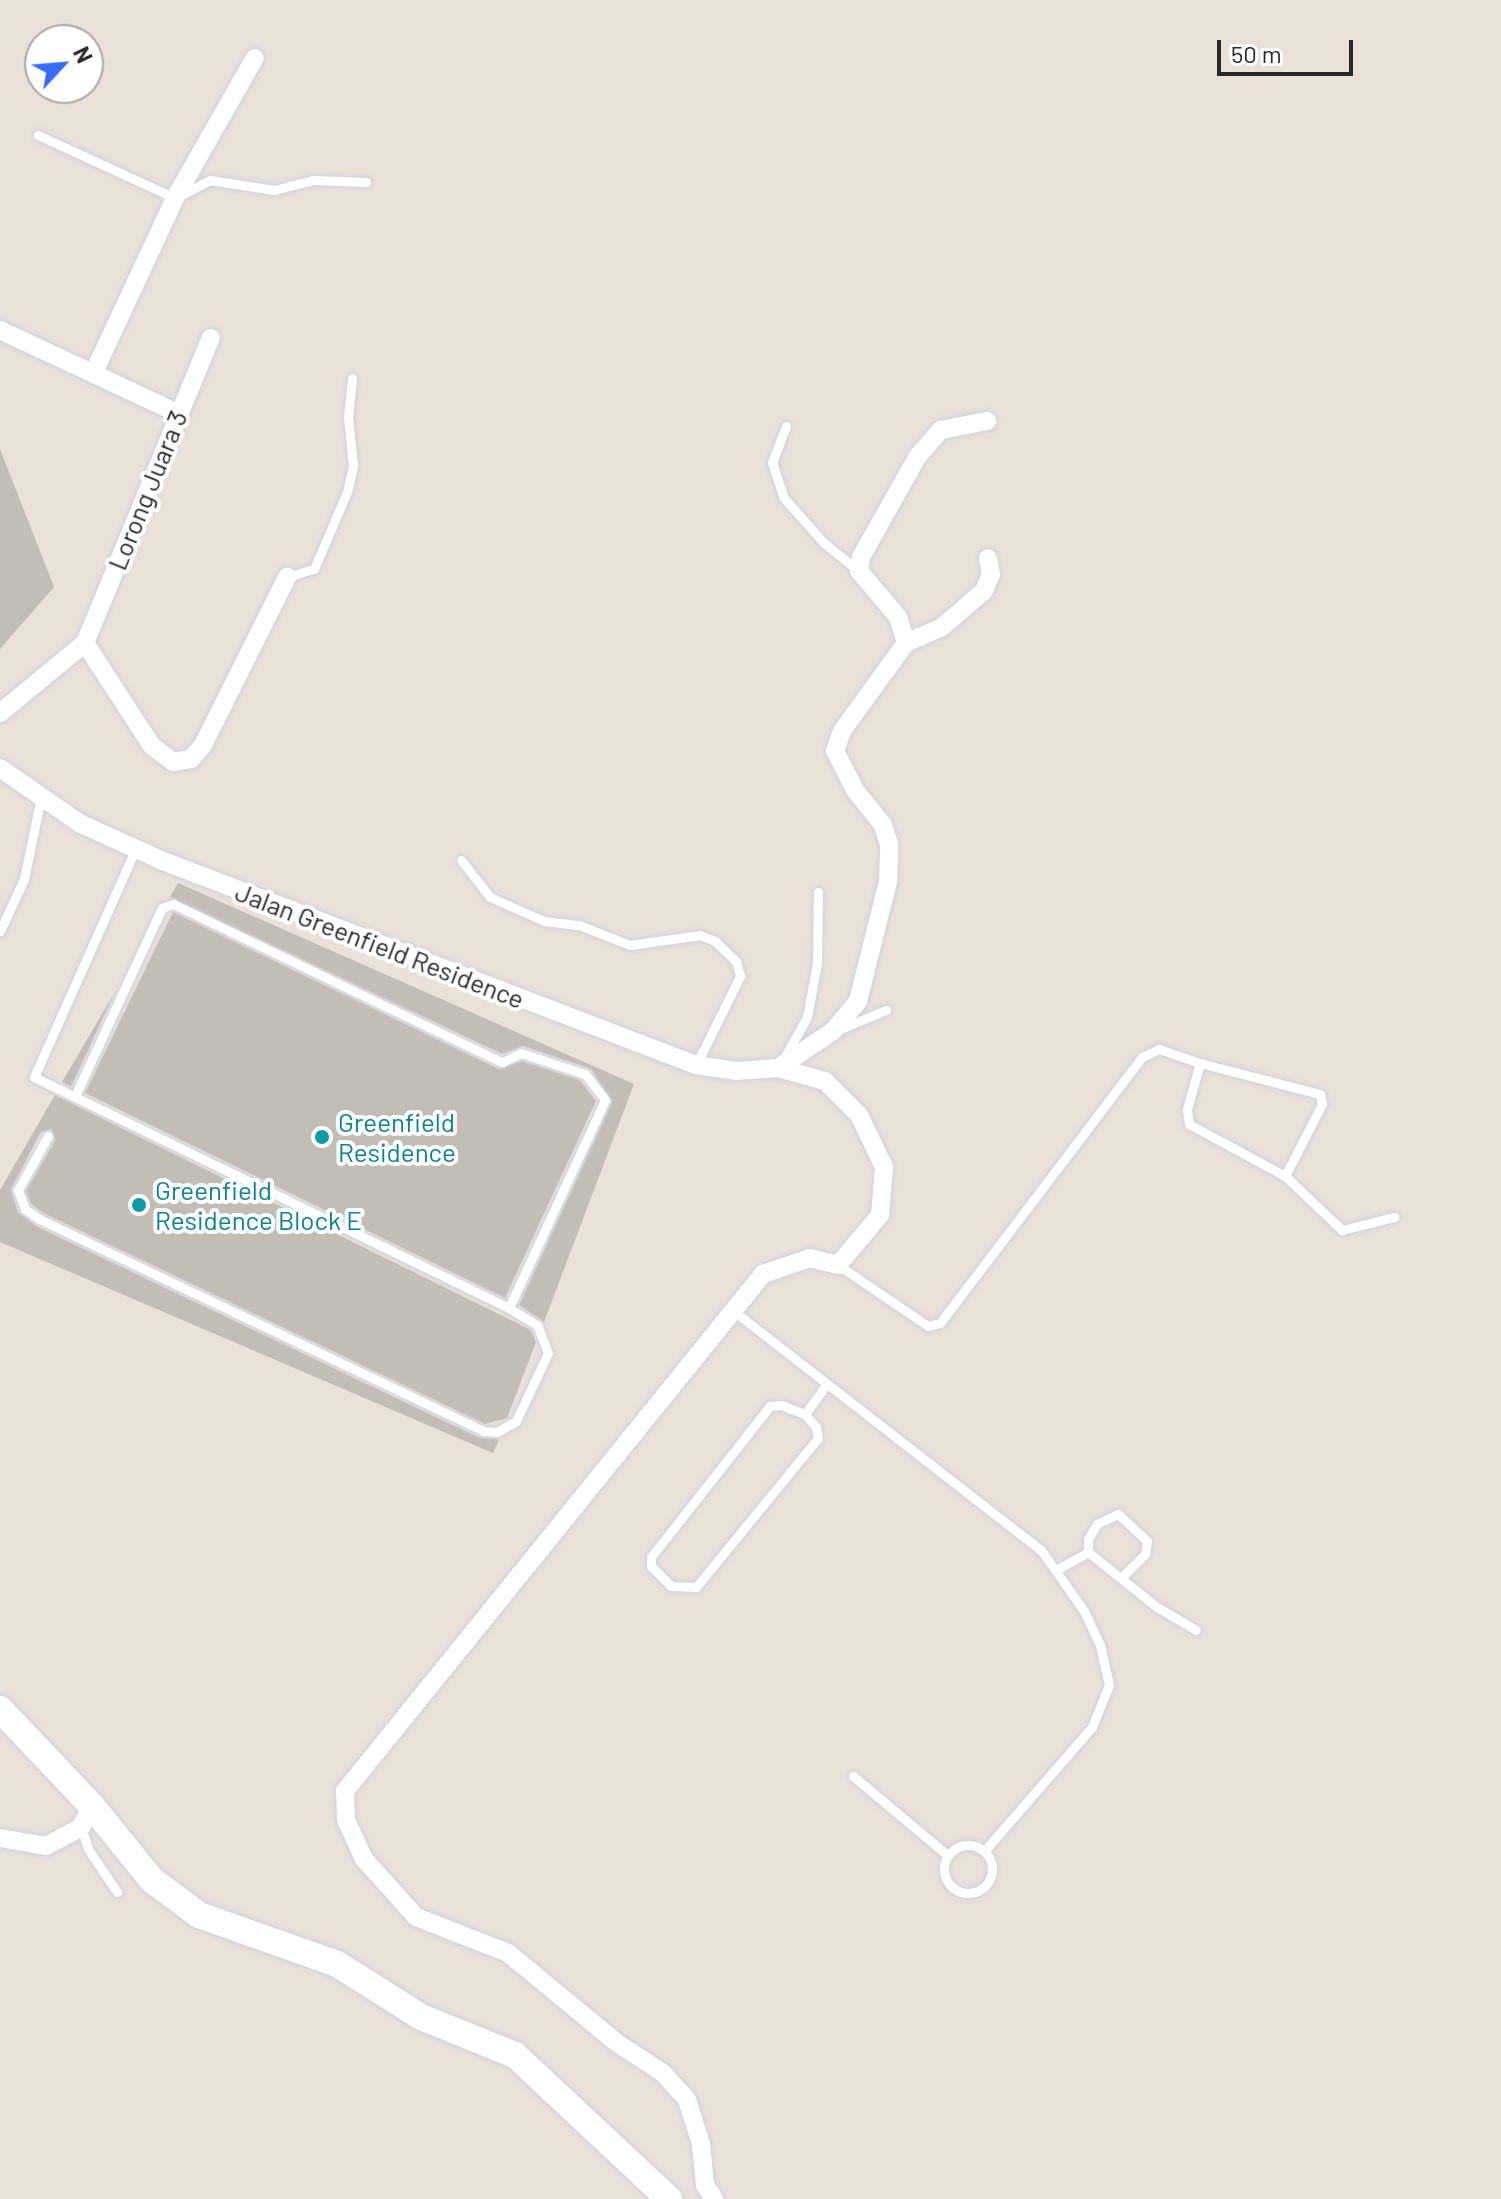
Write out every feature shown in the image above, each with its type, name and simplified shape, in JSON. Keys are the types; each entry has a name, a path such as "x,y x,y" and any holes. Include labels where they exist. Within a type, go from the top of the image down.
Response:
{"main road":[{"path":"0,1709 86,1816 152,1880 199,1915 337,1964 421,2017 515,2055 669,2199"}],"street":[{"path":"94,372 175,198 255,58"},
{"path":"0,330 177,413"},
{"name":"Lorong Juara 3","path":"85,643 177,413 211,338"},
{"path":"906,643 898,617 859,571 861,557 918,456 953,423 987,421"},
{"path":"778,1068 833,1031 858,1001 888,882 889,844 883,825 855,790 835,751 856,709 906,643 942,627 984,591 991,574 988,558"},
{"path":"0,713 85,643 152,746 173,762 191,759 203,745 287,577"},
{"name":"Jalan Greenfield Residence","path":"0,768 81,824 343,933 696,1065 736,1071 778,1068"},
{"path":"714,2199 705,2185 701,2144 687,2100 663,2073 617,2043 508,1953 416,1917 374,1876 364,1859 346,1820 345,1791 731,1309 763,1274 789,1262 810,1258 838,1265 880,1215 884,1167 859,1115 825,1081 778,1068"},
{"path":"0,1838 46,1846 86,1816"}],"lane":[{"path":"38,135 175,198 210,180 274,190 313,180 366,182"},
{"path":"287,577 314,569 347,492 353,465 348,417 352,378"},
{"path":"786,426 772,462 784,498 824,543 859,571"},
{"path":"0,931 24,879 41,797"},
{"path":"48,1136 18,1190 25,1209 39,1219 483,1431 497,1432 516,1421 548,1353 537,1325 509,1308 34,1077 136,848"},
{"path":"461,860 490,897 544,921 579,925 630,945 700,935 715,941 736,961 740,976 696,1065"},
{"path":"778,1068 807,1017 817,963 818,892"},
{"path":"75,1096 162,908 173,904 502,1062 521,1053 585,1074 605,1100 509,1308"},
{"path":"833,1031 886,1010"},
{"path":"838,1265 934,1326 1147,1052 1159,1049 1200,1063 1320,1094 1322,1104 1285,1176"},
{"path":"1200,1063 1187,1109 1189,1124 1285,1176 1342,1230 1394,1217"},
{"path":"731,1309 1021,1533 1056,1570 1095,1634 1109,1685 1092,1727 985,1850"},
{"path":"805,1414 827,1384"},
{"path":"770,1406 805,1414 816,1427 818,1438 696,1587 671,1586 660,1577 651,1557 770,1406"},
{"path":"1088,1552 1088,1539 1107,1517 1118,1514 1130,1520 1147,1541 1145,1554 1122,1577"},
{"path":"1056,1570 1088,1552"},
{"path":"1088,1552 1196,1630"},
{"path":"853,1776 947,1855"},
{"path":"86,1816 88,1849 117,1892"},
{"path":"958,1846 985,1850 993,1876 972,1894 947,1882 943,1869 947,1855 958,1846"}],"building":[{"path":"0,449 54,587 0,649"},
{"path":"178,883 634,1084 544,1322 519,1305 612,1102 591,1069 523,1046 502,1054 170,897"},
{"path":"173,912 499,1069 522,1061 580,1080 596,1101 505,1298 85,1093"},
{"path":"115,992 71,1087 62,1082"},
{"path":"55,1095 531,1330 536,1342 507,1418 485,1424 43,1213 31,1204 26,1191 55,1140 51,1129 41,1132 11,1189 18,1212 36,1226 480,1438 499,1439 493,1453 0,1242 0,1190"}],"place":[{"name":"Greenfield Residence","path":"322,1137"},
{"name":"Greenfield Residence Block E","path":"139,1205"}]}
